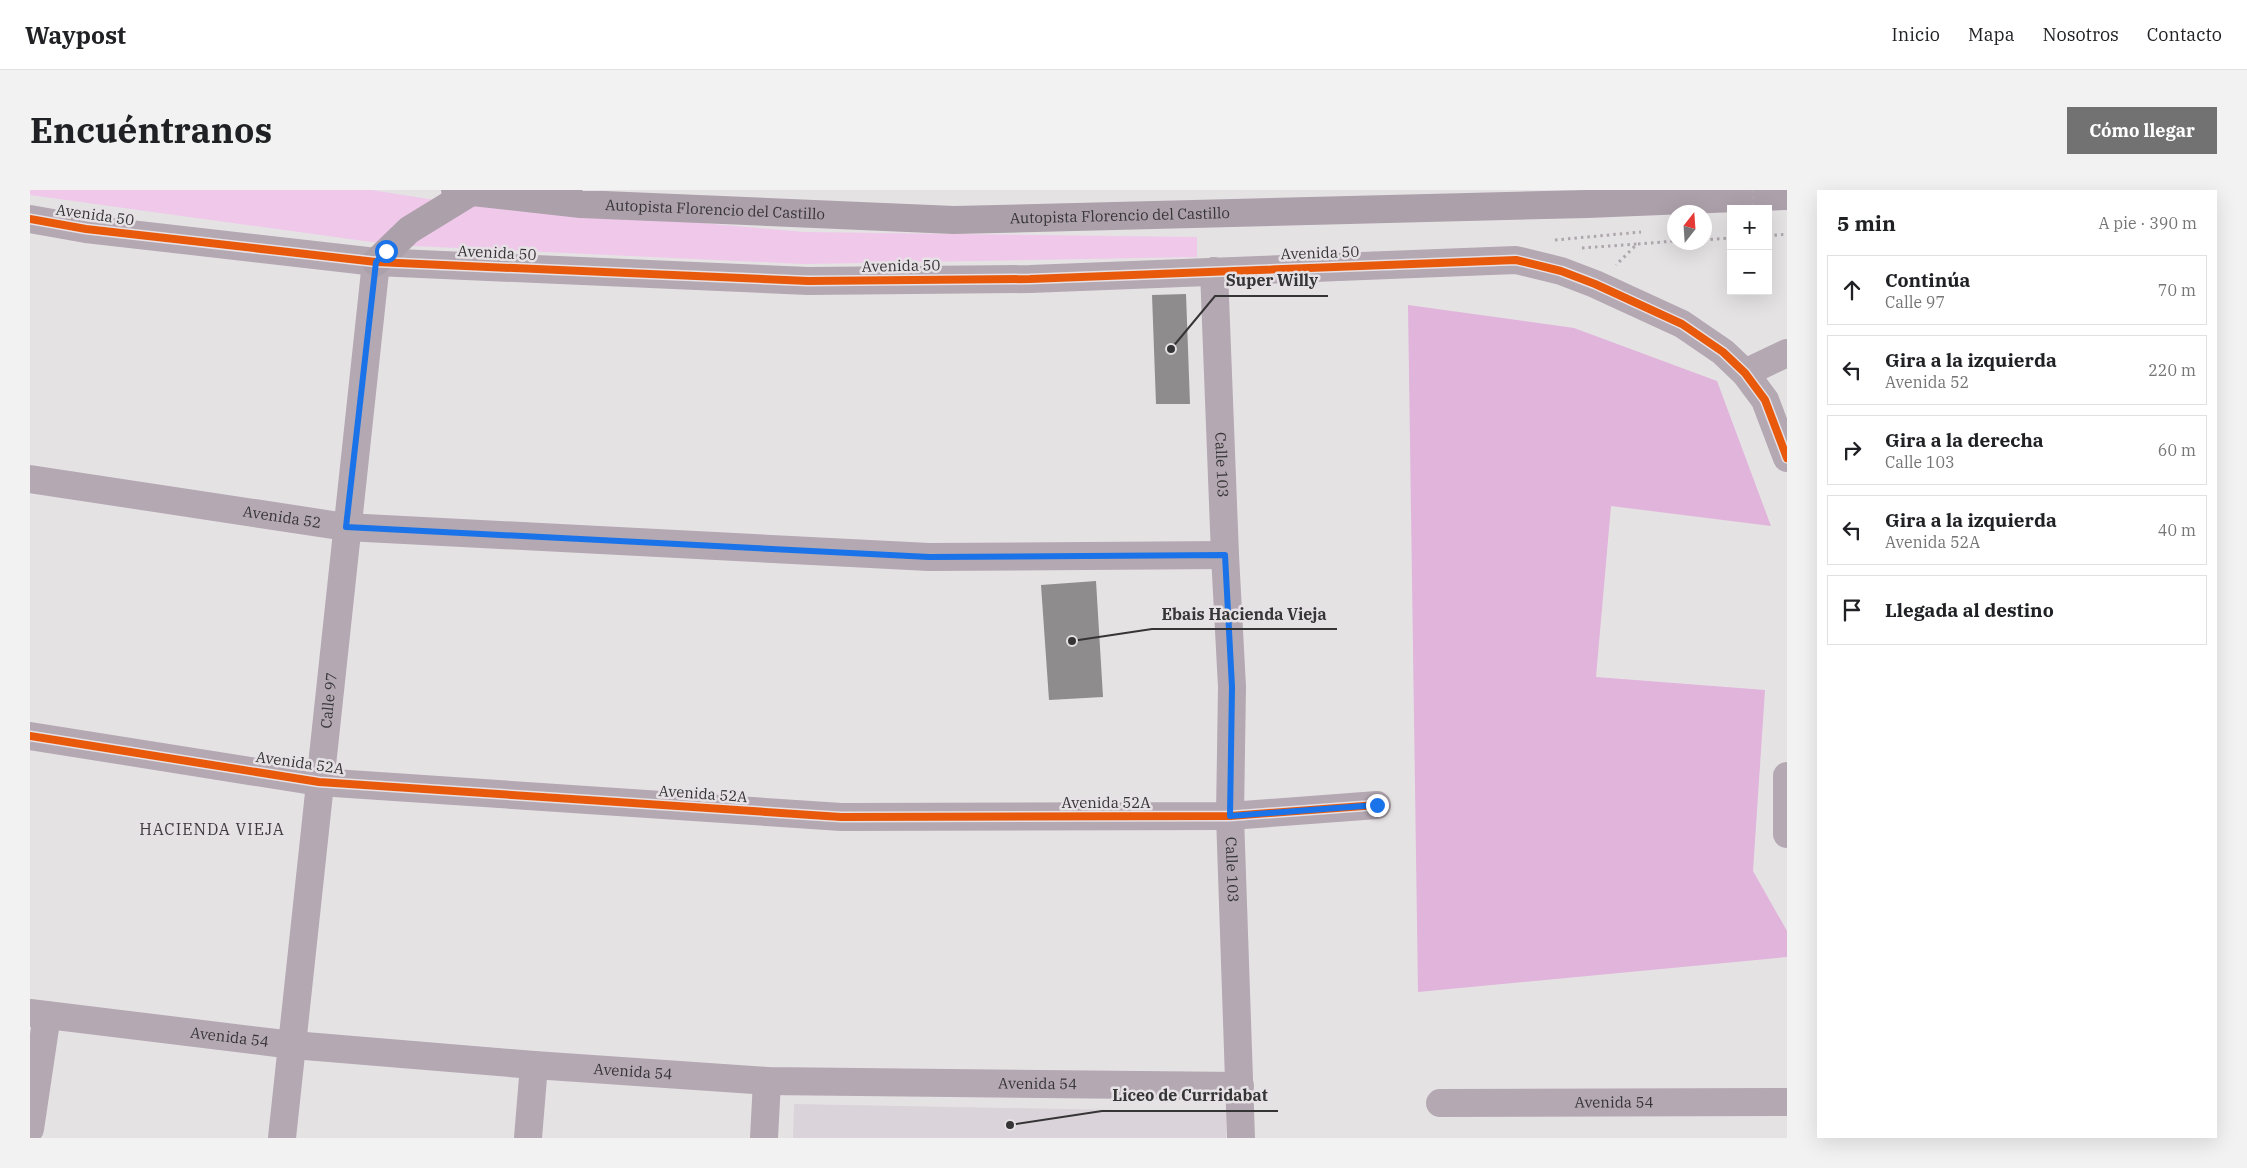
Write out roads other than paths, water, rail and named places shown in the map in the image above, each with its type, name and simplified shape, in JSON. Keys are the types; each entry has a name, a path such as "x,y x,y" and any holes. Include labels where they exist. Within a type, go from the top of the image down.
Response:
{"main road":[{"name":"Autopista Florencio del Castillo","path":"463,191 582,204 954,220 1587,204 1787,196"},
{"path":"376,262 409,230 463,191"}],"street":[{"name":"Avenida 50","path":"30,219 86,229 376,262 808,281 1030,279 1516,260 1561,271 1595,284 1682,324 1723,352 1744,374 1764,400 1787,458"},
{"name":"Calle 97","path":"282,1138 346,527 376,262"},
{"name":"Calle 103","path":"1214,271 1232,687 1230,816 1241,1138"},
{"path":"1744,374 1787,353"},
{"name":"Avenida 52","path":"30,479 346,527 929,557 1225,555"},
{"name":"Avenida 52A","path":"30,736 319,782 841,817 1230,816 1377,805"},
{"path":"1787,776 1787,834"},
{"path":"30,1129 38,1014"},
{"name":"Avenida 54","path":"38,1014 293,1045 534,1065 767,1081 1240,1086"},
{"path":"528,1138 534,1065"},
{"path":"764,1138 767,1081"},
{"name":"Avenida 54","path":"1440,1104 1787,1102"}],"place":[{"name":"Super Willy","path":"1171,349"},
{"name":"Ebais Hacienda Vieja","path":"1072,641"},
{"name":"Liceo de Curridabat","path":"1010,1125"}],"district":[{"name":"HACIENDA VIEJA","path":"212,829"}]}
